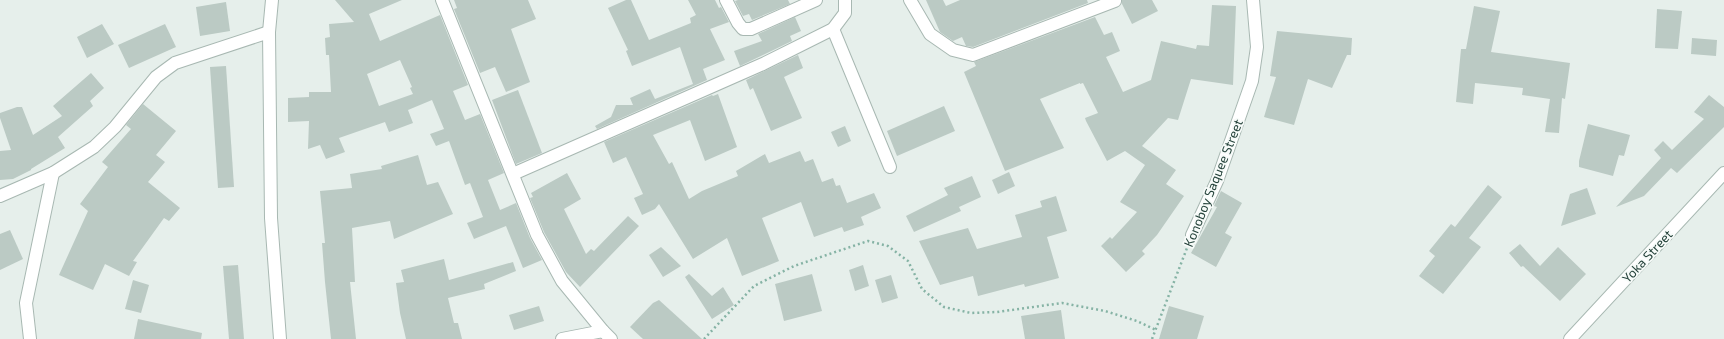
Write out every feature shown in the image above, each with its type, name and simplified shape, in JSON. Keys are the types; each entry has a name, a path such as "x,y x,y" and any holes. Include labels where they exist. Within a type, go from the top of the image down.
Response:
{"street":[{"path":"442,0 537,235 562,281 607,335"},
{"path":"726,0 738,23 743,29 751,29 816,0"},
{"path":"513,174 756,67 833,29 845,13 845,0"},
{"path":"910,0 930,34 954,50 973,55 1115,1"},
{"name":"Konoboy Saquee Street","path":"1192,235 1217,181 1252,80 1257,47 1253,0"},
{"path":"270,3 271,218 280,339"},
{"path":"833,29 890,167"},
{"path":"0,196 52,173 94,147 115,127 156,77 175,63 269,32"},
{"path":"30,339 26,303 52,173"},
{"name":"Yoka Street","path":"1570,339 1724,173"},
{"path":"562,339 607,335"}],"path":[{"name":"Konoboy Saquee Street","path":"1152,339 1192,235"},
{"path":"704,339 754,286 794,266 868,241 888,246 908,261 922,289 944,307 971,313 997,312 1062,303 1105,311 1137,321 1156,330"}],"building":[{"path":"335,0 402,0 369,14 380,41 440,15 468,85 453,91 465,120 480,114 504,173 488,180 500,210 516,203 530,238 542,260 523,268 506,226 474,239 467,223 483,217 470,183 465,185 449,141 436,146 430,134 444,129 432,100 408,110 413,123 389,132 385,122 339,138 345,152 326,159 320,145 308,149 309,121 288,122 288,98 309,97 309,92 331,92 329,55 326,55 325,38 330,37 329,24 354,22","holes":["400,60 412,87 410,88 413,94 379,106 367,74"]},
{"path":"454,0 528,0 536,19 511,29 530,82 506,92 495,67 480,73 454,9 457,8"},
{"path":"626,0 631,0 649,40 691,23 690,18 696,15 688,0 715,0 719,8 721,7 729,22 710,29 725,60 703,69 707,80 597,129 595,126 611,117 616,105 633,105 630,98 650,89 655,99 693,84 680,47 632,66 626,51 628,50 608,8"},
{"path":"788,0 790,4 752,20 749,14 743,16 735,1"},
{"path":"926,0 943,0 946,6 960,0 1087,0 1088,3 973,47 966,46 962,37 953,41 940,32"},
{"path":"1122,0 1152,0 1158,11 1132,24 1122,4"},
{"path":"226,2 230,31 200,36 196,7"},
{"path":"1212,5 1236,6 1233,85 1191,79 1178,120 1168,118 1142,146 1176,170 1166,184 1184,196 1157,235 1142,251 1145,254 1126,272 1101,246 1110,237 1112,239 1137,212 1120,202 1145,165 1125,151 1107,161 1085,118 1098,113 1083,83 1040,99 1064,148 1005,171 964,72 976,66 974,62 1095,17 1104,35 1112,32 1120,51 1106,57 1123,92 1151,80 1161,41 1196,49 1197,45 1209,46"},
{"path":"1474,6 1500,11 1491,52 1570,63 1565,99 1562,98 1559,133 1545,132 1550,99 1522,95 1523,88 1475,83 1473,104 1456,102 1461,49 1466,49"},
{"path":"1657,9 1682,11 1678,49 1655,48"},
{"path":"795,17 801,31 790,36 792,41 740,66 734,51 762,41 758,34"},
{"path":"102,24 114,44 87,58 77,37"},
{"path":"165,24 176,47 129,68 118,45"},
{"path":"1277,31 1352,38 1351,55 1347,55 1332,88 1308,79 1294,125 1264,117 1276,77 1270,76"},
{"path":"1692,38 1717,40 1716,56 1691,54"},
{"path":"798,55 803,68 784,77 802,118 771,131 753,88 750,90 746,80"},
{"path":"226,66 234,187 218,188 210,67"},
{"path":"91,73 104,88 90,101 93,106 58,137 65,148 31,170 13,179 0,180 0,151 11,150 0,118 0,113 17,107 22,107 33,135 62,116 53,106"},
{"path":"518,90 542,153 516,164 492,100"},
{"path":"718,94 737,147 705,161 690,120 653,135 669,164 672,162 689,199 702,191 738,176 736,171 765,154 769,163 800,151 805,162 813,159 822,182 833,178 836,186 840,185 847,203 874,193 881,208 861,217 864,225 844,232 842,227 814,237 801,202 762,218 779,261 742,276 727,238 693,259 659,204 655,209 642,215 634,198 643,194 626,157 613,163 604,142 712,95"},
{"path":"1709,95 1724,107 1724,127 1677,173 1671,168 1644,196 1616,207 1661,158 1654,150 1663,141 1672,150 1704,119 1694,112"},
{"path":"143,104 176,131 156,155 165,162 148,182 180,208 169,221 164,218 133,261 137,262 129,276 105,264 93,290 59,275 88,211 80,204 108,167 102,162 131,129 126,125"},
{"path":"944,106 955,131 897,156 887,131"},
{"path":"1588,124 1630,135 1624,156 1619,155 1613,176 1579,167 1579,161"},
{"path":"845,126 851,141 838,147 831,132"},
{"path":"418,155 427,185 438,182 453,214 394,239 390,221 352,228 355,282 350,282 356,339 331,339 322,243 325,243 320,191 352,188 350,174 382,169 381,166"},
{"path":"1009,172 1015,186 998,194 992,180"},
{"path":"567,173 581,199 564,209 586,254 591,249 594,251 628,216 639,226 580,287 566,272 544,232 530,198 533,197 531,193"},
{"path":"972,176 981,197 959,207 961,211 914,232 906,216 948,195 944,188"},
{"path":"1488,185 1502,197 1469,238 1481,247 1443,294 1419,276 1435,256 1429,251 1451,224 1455,227"},
{"path":"1587,188 1596,214 1561,226 1570,194"},
{"path":"1221,191 1242,203 1225,233 1232,237 1216,267 1191,253 1217,207 1214,206"},
{"path":"1056,196 1067,231 1047,237 1059,278 1025,287 1024,284 978,296 973,276 940,285 919,241 968,228 977,249 1022,237 1015,215 1042,207 1040,201"},
{"path":"10,230 23,259 0,270 0,234"},
{"path":"1520,244 1540,266 1558,247 1586,274 1560,301 1523,266 1521,267 1509,253"},
{"path":"661,247 681,266 663,277 649,255"},
{"path":"444,259 449,280 513,262 516,271 484,284 485,289 448,298 454,323 458,323 462,339 406,339 400,313 396,283 404,282 401,270"},
{"path":"238,265 244,339 229,339 223,266"},
{"path":"863,265 869,286 855,291 849,270"},
{"path":"689,274 712,296 723,287 734,305 712,319 685,277"},
{"path":"812,274 822,311 784,321 775,284"},
{"path":"891,275 898,298 882,303 875,280"},
{"path":"133,280 149,285 141,313 125,309"},
{"path":"659,300 702,339 643,339 630,327 653,303"},
{"path":"539,306 544,321 514,330 509,315"},
{"path":"1169,306 1204,316 1197,339 1159,339"},
{"path":"1061,310 1065,339 1025,339 1021,316"},
{"path":"138,319 202,333 201,339 134,339"}]}
